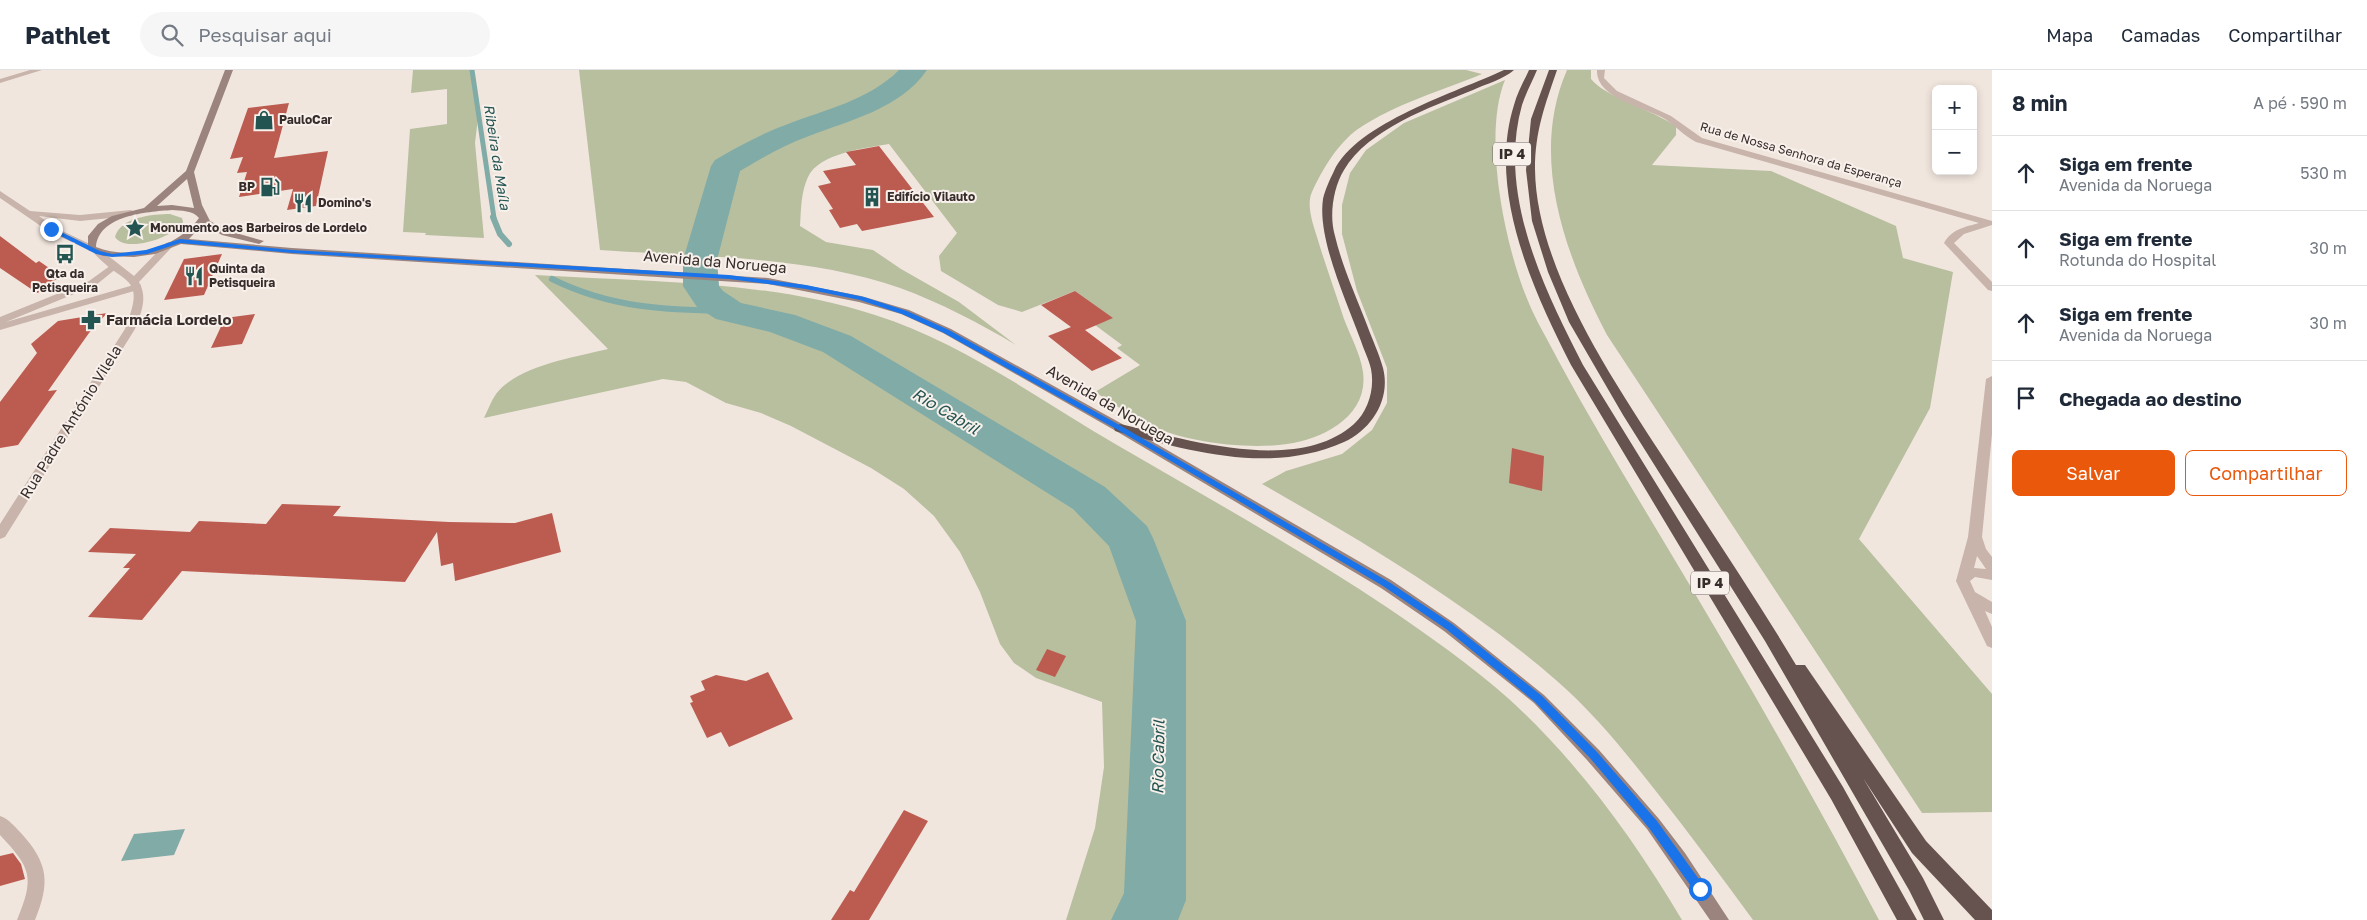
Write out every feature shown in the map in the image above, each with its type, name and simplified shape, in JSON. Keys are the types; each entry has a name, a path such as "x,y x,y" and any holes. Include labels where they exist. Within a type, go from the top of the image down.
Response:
{"highway":[{"path":"1120,428 1235,453 1273,455 1299,455 1335,443 1353,432 1373,412 1378,384 1377,369 1329,235 1326,211 1330,188 1343,160 1352,150 1378,130 1510,70"},
{"name":"IP 4","path":"1533,70 1521,94 1514,120 1513,180 1527,255 1556,326 1577,365 1838,793 1907,920"},
{"name":"IP 4","path":"1554,70 1535,115 1530,150 1535,208 1555,275 1600,368 1771,637 1916,884 1934,920"},
{"path":"1771,637 1815,692 1919,847 1988,920"}],"main road":[{"path":"148,209 190,172 229,70"},
{"path":"95,250 128,255 169,245 191,234 201,216 194,197 190,172"},
{"name":"Avenida da Noruega","path":"95,250 89,241 93,234 102,226 131,213 148,209 180,206 192,208 210,228 236,236 328,253"},
{"name":"Avenida da Noruega","path":"180,241 328,253 729,277 806,287 861,299 904,312 947,331 1120,428 1386,584 1449,627 1494,661 1539,699 1628,795 1679,859 1720,920"}],"street":[{"path":"0,81 38,70"},
{"name":"Rua de Nossa Senhora da Esperança","path":"1601,70 1599,76 1601,81 1611,90 1667,117 1685,133 1699,140 1990,223"},
{"path":"0,194 51,229 95,250 136,284"},
{"path":"29,213 54,217 80,218 131,213"},
{"path":"1990,223 1960,233 1950,240 1949,243 1977,270 1992,288"},
{"path":"0,327 136,284 169,245"},
{"path":"0,320 93,282 104,276 114,266"},
{"name":"Rua Padre António Vilela","path":"0,534 130,328 141,301 136,284"},
{"path":"1991,632 1964,588 1963,581 1975,537 1992,379"},
{"path":"1975,537 1980,551 1992,567"},
{"path":"1965,576 1980,572 1992,575"},
{"path":"1970,595 1992,608"},
{"path":"0,823 28,853 36,866 38,881 37,897 26,920"}],"green space":[{"path":"413,70 472,70 479,109 475,143 484,238 403,232 410,129 447,124 447,89 411,93"},
{"path":"579,70 1466,70 1482,74 1403,105 1372,120 1358,129 1337,149 1326,166 1310,197 1311,214 1344,319 1360,358 1363,372 1363,388 1359,401 1351,413 1341,423 1328,431 1315,437 1287,444 1252,446 1214,443 1175,435 1137,419 1095,392 1140,365 1117,348 1122,345 1095,325 1112,318 1075,291 1022,312 998,305 941,271 939,256 957,233 889,144 832,157 814,169 808,177 804,189 800,226 826,242 873,250 901,269 959,302 1016,345 974,321 930,300 864,277 827,269 752,259 600,250"},
{"path":"1567,70 1591,70 1591,79 1607,92 1676,126 1676,135 1652,165 1771,171 1896,226 1903,258 1953,272 1930,408 1859,539 1992,694 1992,812 1922,813 1607,335 1578,272 1566,239 1557,205 1552,171 1551,137 1556,103"},
{"path":"1505,80 1498,103 1496,131 1499,191 1511,252 1531,308 1598,431 1776,732 1879,920 1753,920 1693,838 1632,761 1609,733 1571,693 1523,653 1452,600 1376,551 1262,484 1286,471 1342,454 1372,430 1387,403 1387,368 1357,291 1342,234 1342,205 1350,173 1366,150 1404,123"},
{"path":"170,214 182,218 183,222 178,228 161,238 150,242 129,244 121,242 115,237 118,230 130,221 146,216"},
{"path":"535,275 707,284 792,295 875,315 907,326 969,356 1117,445 1254,524 1355,586 1450,651 1480,674 1534,723 1581,775 1624,831 1682,920 1066,920 1095,828 1104,767 1102,702 1036,678 1014,663 1000,644 980,592 960,552 934,516 904,489 871,468 791,426 761,413 726,403 686,382 663,379 484,418 496,394 505,384 518,376 564,359 608,349"}],"water":[{"path":"185,829 174,855 121,861 134,834"}],"building":[{"path":"289,103 274,158 328,151 316,206 287,210 293,189 239,197 247,172 237,173 243,157 230,159 248,108"},
{"name":"Edifício Vilauto","path":"879,146 934,217 862,231 857,224 840,228 829,210 833,209 818,186 831,183 823,171 856,165 846,152"},
{"path":"0,236 36,263 39,261 62,277 53,281 58,285 37,293 0,268"},
{"path":"222,254 204,295 164,300 184,259"},
{"path":"1075,291 1113,318 1085,330 1122,358 1092,371 1048,336 1071,327 1041,305"},
{"path":"107,313 89,333 48,391 57,390 18,445 0,448 0,402 37,353 31,344 58,321"},
{"path":"255,314 242,344 211,348 225,318"},
{"path":"1512,448 1544,456 1542,491 1509,483"},
{"path":"282,504 341,506 333,516 449,522 515,523 552,513 561,552 455,581 453,563 441,566 437,532 405,582 182,571 142,620 88,617 130,568 123,568 136,554 88,552 110,528 190,532 199,521 266,524"},
{"path":"1047,649 1066,656 1055,677 1036,670"},
{"path":"768,672 793,719 729,747 721,732 707,738 690,703 693,702 690,696 705,690 701,681 716,675 746,681"},
{"path":"904,810 928,821 869,920 831,920 850,890 854,892"},
{"path":"13,853 21,864 25,879 0,886 0,856"}],"waterway":[{"name":"Ribeira da Maíla","path":"472,70 494,218"},
{"name":"Rio Cabril","path":"914,70 901,83 869,103 781,137 726,166 700,260 701,286 710,299 729,311 782,323 837,344 1089,498 1130,538 1161,621 1155,900 1143,920"},
{"name":"Ribeira da Maíla","path":"493,217 500,234 509,244"},
{"name":"Ribeira da Maíla","path":"552,279 595,296 638,306 682,310 729,311"}],"place":[{"name":"PauloCar","path":"264,120"},
{"name":"BP","path":"270,187"},
{"name":"Edifício Vilauto","path":"872,197"},
{"name":"Domino's","path":"303,203"},
{"name":"Monumento aos Barbeiros de Lordelo","path":"135,228"},
{"name":"Qtª da Petisqueira","path":"65,254"},
{"name":"Quinta da Petisqueira","path":"194,276"},
{"name":"Farmácia Lordelo","path":"91,320"}],"route":[{"path":"51,229 98,253 112,255 147,252 180,241 292,251 729,277 806,287 861,299 904,312 947,331 1120,428 1386,584 1449,627 1494,661 1539,699 1593,755 1653,824 1700,889"}]}
